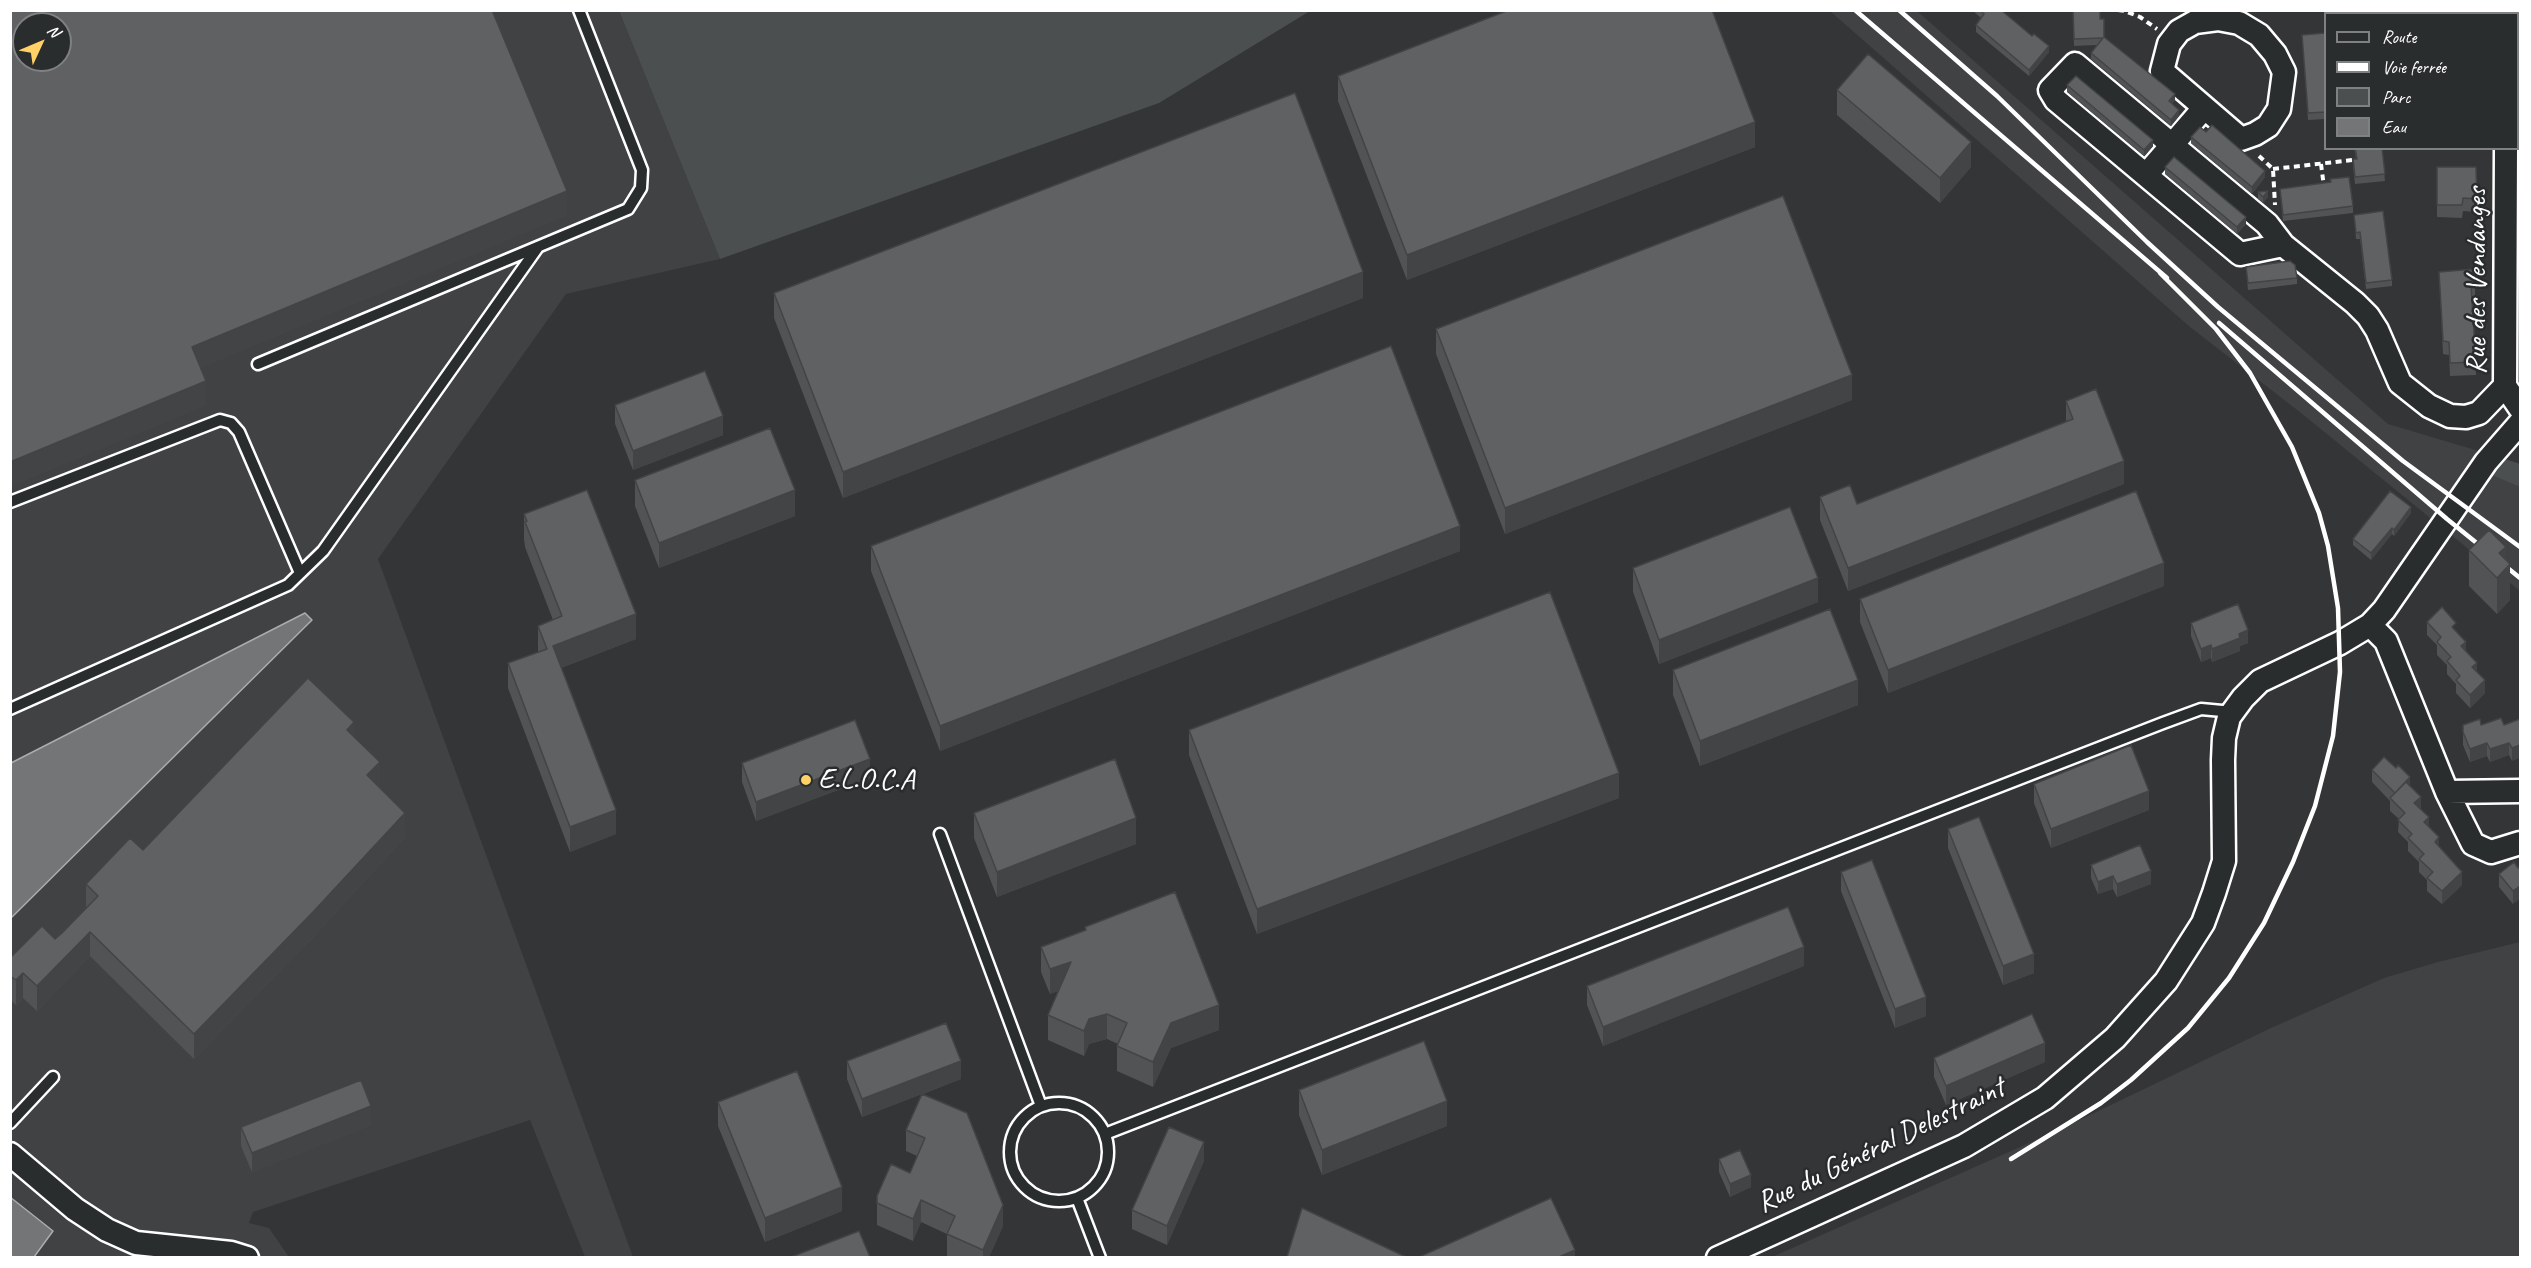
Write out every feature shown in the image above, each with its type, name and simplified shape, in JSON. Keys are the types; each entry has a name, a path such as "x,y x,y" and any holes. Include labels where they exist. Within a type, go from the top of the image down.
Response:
{"street":[{"path":"2218,19 2239,22 2259,35 2275,54 2284,72 2278,109 2268,126 2241,139 2204,108 2162,71 2165,58 2179,31 2195,22 2218,19"},
{"path":"2283,245 2240,254 2056,100 2050,90 2075,63 2267,224 2283,245 2368,316 2384,343 2391,367 2400,384 2429,406 2450,416 2466,417 2479,413 2505,386"},
{"path":"2146,175 2204,108"},
{"name":"Rue des Vendanges","path":"2506,150 2505,386 2520,408"},
{"name":"Rue du Général Delestraint","path":"1718,1257 1964,1146 2045,1098 2115,1038 2166,981 2202,923 2214,893 2224,861 2224,738 2229,717 2260,681 2340,643 2370,625 2384,610 2486,462 2520,423"},
{"path":"2370,625 2386,641 2447,792 2473,844 2491,852 2520,843"},
{"path":"2447,792 2520,790"},
{"path":"10,1154 75,1209 107,1230 136,1243 231,1253 247,1257"}],"lane":[{"path":"258,364 628,209 641,188 642,170 579,10"},
{"path":"10,709 288,585 323,551 538,247"},
{"path":"10,502 220,420 231,423 239,432 300,573"},
{"path":"1105,1134 2173,719 2201,709 2233,711"},
{"path":"940,834 1041,1106"},
{"path":"10,1123 53,1077"},
{"path":"1057,1102 1072,1104 1086,1111 1097,1121 1105,1134 1108,1160 1104,1172 1093,1187 1077,1198 1049,1201 1036,1196 1015,1176 1010,1163 1009,1149 1012,1135 1019,1122 1029,1112 1041,1106 1057,1102"},
{"path":"1077,1198 1100,1257"}],"path":[{"path":"2118,10 2140,17 2173,40"},
{"path":"2135,10 2140,17"},
{"path":"2273,169 2352,160"},
{"path":"2321,164 2324,187"}],"shaded area":[{"path":"10,11 619,11 720,259 566,294 378,559 633,1257 585,1257 530,1120 253,1212 249,1223 269,1228 289,1257 11,1257"},
{"path":"1830,11 1917,11 2388,424 2499,457 2489,474 2520,487 2520,591 2301,413 2190,327"},
{"path":"2520,942 2520,1257 1772,1257 2065,1127 2271,1028 2384,978"}],"green space":[{"path":"619,11 1310,11 1159,103 720,259"},
{"path":"2499,457 2520,464 2520,487 2489,474"}],"water":[{"path":"305,613 312,620 11,918 11,763"},
{"path":"10,1197 53,1231 34,1257 11,1257"}],"building":[{"path":"10,10 492,10 567,191 192,347 206,381 10,462"},
{"path":"1509,10 1712,10 1755,122 1407,255 1338,76"},
{"path":"1980,10 2001,10 2032,36 2034,34 2049,46 2029,70 1976,25 1984,14"},
{"path":"2073,10 2100,10 2100,19 2104,19 2104,37 2175,94 2169,101 2179,110 2171,120 2091,53 2103,38 2074,39"},
{"path":"2511,10 2520,10 2520,49 2519,12 2512,12"},
{"path":"2324,33 2324,112 2308,113 2302,35"},
{"path":"1868,54 1971,142 1940,178 1837,90"},
{"path":"2076,76 2153,140 2144,150 2067,85"},
{"path":"1295,93 1363,272 843,472 774,293"},
{"path":"2212,125 2265,171 2252,187 2191,137 2200,127 2206,132"},
{"path":"2355,150 2382,150 2385,174 2355,177 2353,159 2357,159"},
{"path":"2174,157 2246,217 2237,227 2165,167"},
{"path":"2437,167 2476,167 2477,199 2463,198 2462,205 2437,205"},
{"path":"2349,177 2353,206 2283,215 2280,189 2331,182 2330,179"},
{"path":"2268,191 2263,197 2258,192"},
{"path":"1783,196 1852,375 1505,508 1436,329"},
{"path":"2383,211 2392,280 2366,283 2360,232 2356,233 2354,215"},
{"path":"2290,261 2295,265 2297,278 2248,283 2246,267"},
{"path":"2474,269 2475,285 2471,286 2476,362 2450,363 2449,342 2443,341 2439,272"},
{"path":"1391,346 1460,526 940,726 871,546"},
{"path":"705,371 723,416 633,451 615,405"},
{"path":"2096,389 2124,461 1848,568 1820,497 1850,485 1857,504 2073,419 2066,401"},
{"path":"770,428 795,490 659,543 635,480"},
{"path":"587,490 636,614 553,646 616,810 570,827 508,663 547,649 538,626 562,616 525,522 527,521 524,514"},
{"path":"2136,491 2164,563 1888,670 1860,599"},
{"path":"2390,491 2411,507 2394,530 2392,528 2371,553 2353,539"},
{"path":"1790,507 1818,578 1659,640 1633,568"},
{"path":"2489,530 2506,547 2499,553 2510,564 2497,578 2469,550"},
{"path":"1550,592 1619,773 1257,909 1189,730"},
{"path":"2238,604 2248,630 2239,634 2240,638 2212,649 2211,645 2201,649 2191,623"},
{"path":"2442,607 2456,623 2452,627 2466,642 2461,646 2477,663 2472,667 2485,680 2470,695 2456,680 2460,676 2447,661 2451,657 2437,642 2441,637 2427,622"},
{"path":"1830,609 1858,680 1700,741 1673,670"},
{"path":"308,678 354,722 347,730 380,762 367,775 405,813 313,912 194,1034 90,932 37,986 23,973 16,980 10,976 10,958 42,926 55,939 98,896 86,884 130,838 143,850"},
{"path":"2501,718 2504,725 2520,719 2520,745 2512,748 2509,743 2490,749 2487,743 2470,749 2463,732 2463,725 2480,719 2481,725"},
{"path":"855,720 870,759 756,802 742,763"},
{"path":"2131,745 2149,791 2051,829 2034,784"},
{"path":"2384,757 2396,768 2398,765 2410,777 2395,793 2372,770"},
{"path":"1115,759 1136,818 997,872 974,813"},
{"path":"2406,782 2421,797 2414,803 2429,817 2424,822 2439,837 2435,842 2462,872 2442,891 2427,878 2433,872 2419,859 2424,854 2408,838 2412,834 2398,820 2405,813 2390,798"},
{"path":"1979,817 2034,954 2003,966 1948,829"},
{"path":"2140,845 2151,871 2117,884 2113,876 2098,882 2091,865"},
{"path":"1872,860 1926,997 1895,1009 1841,872"},
{"path":"2514,862 2518,868 2520,866 2520,886 2513,891 2499,874"},
{"path":"1175,892 1219,1005 1171,1023 1153,1062 1117,1046 1127,1023 1107,1014 1089,1019 1084,1031 1048,1015 1071,962 1050,969 1041,947"},
{"path":"1788,907 1804,947 1603,1027 1587,986"},
{"path":"2032,1014 2045,1043 1946,1086 1934,1058"},
{"path":"946,1023 961,1061 862,1099 847,1061"},
{"path":"1424,1041 1447,1101 1322,1150 1299,1090"},
{"path":"797,1071 842,1187 765,1218 718,1102"},
{"path":"361,1080 371,1106 252,1153 241,1127"},
{"path":"922,1094 967,1113 1003,1205 983,1250 947,1234 955,1216 921,1200 913,1219 877,1203 877,1196 891,1164 910,1173 925,1138 906,1130"},
{"path":"1169,1127 1204,1142 1167,1226 1132,1210"},
{"path":"1740,1150 1751,1175 1730,1184 1719,1159"},
{"path":"1551,1198 1575,1250 1559,1257 1419,1257"},
{"path":"1302,1208 1406,1257 1287,1257"},
{"path":"859,1231 870,1257 791,1257"}],"railway":[{"path":"1855,10 2167,278"},
{"path":"1899,10 1997,96 2147,242 2218,307 2403,461 2520,547"},
{"path":"2011,1159 2101,1103 2131,1080 2188,1028 2229,978 2264,923 2293,862 2315,806 2333,736 2340,672 2338,608 2328,546 2319,513 2292,447 2250,373 2216,329 2160,273"},
{"path":"2219,323 2447,519 2520,578"}],"place":[{"name":"E.L.O.C.A","path":"806,780"}]}
